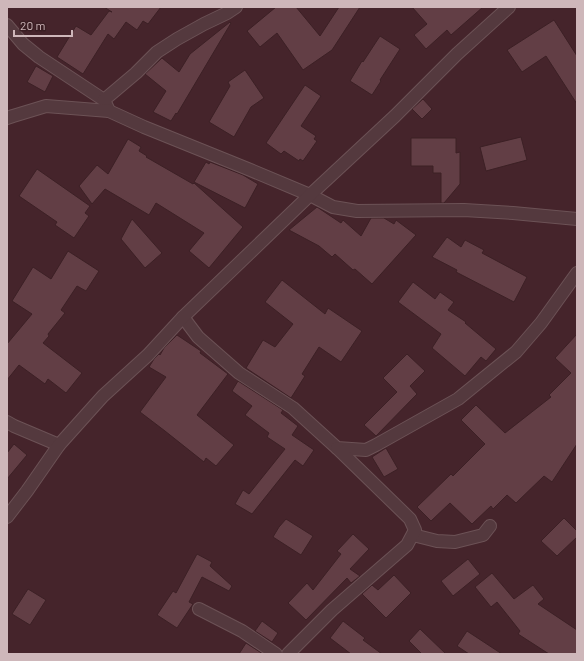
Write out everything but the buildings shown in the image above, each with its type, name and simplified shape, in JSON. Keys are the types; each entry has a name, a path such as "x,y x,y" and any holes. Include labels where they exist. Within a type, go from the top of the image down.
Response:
{"street":[{"path":"7,118 46,106 106,106 157,52 236,7"},
{"path":"7,517 59,445 102,396 148,355 183,317 395,116 457,54 509,7"},
{"path":"7,25 23,44 106,106 144,127 248,169 333,207 357,211 464,210 577,219"},
{"path":"337,448 366,450 458,399 516,352 541,323 577,273"},
{"path":"183,317 198,337 233,368 293,408 337,448 410,519 415,530 407,545 332,610 288,654"},
{"path":"7,422 59,445"},
{"path":"413,535 437,541 455,542 483,535 490,526"},
{"path":"199,609 242,631 276,654"}]}
